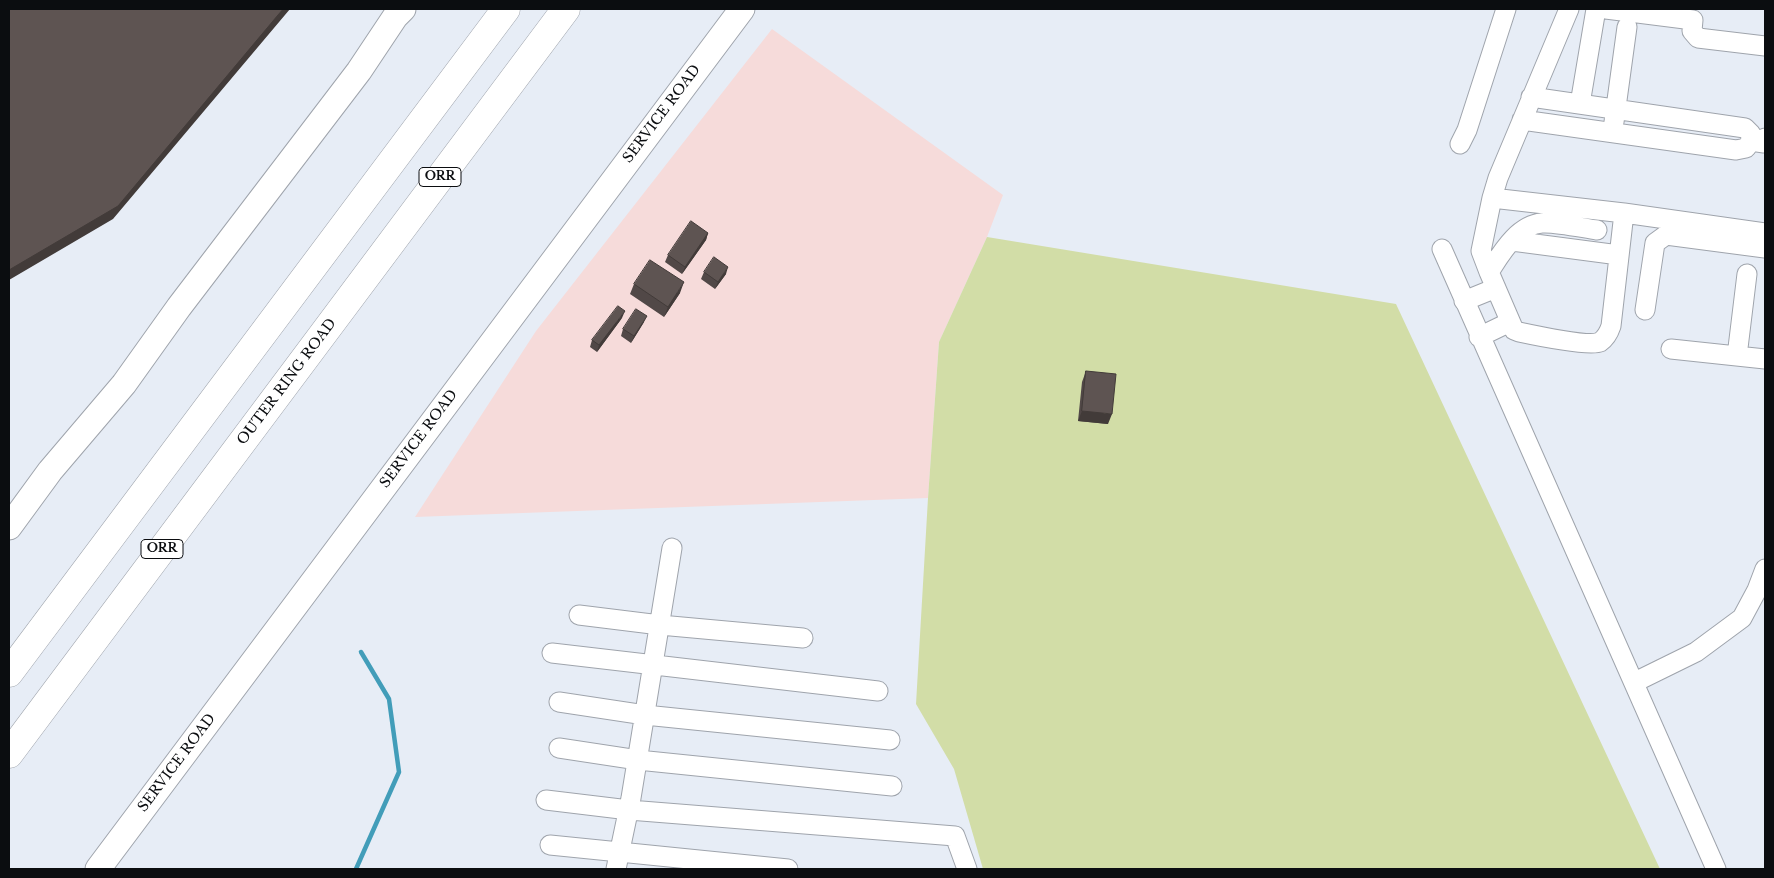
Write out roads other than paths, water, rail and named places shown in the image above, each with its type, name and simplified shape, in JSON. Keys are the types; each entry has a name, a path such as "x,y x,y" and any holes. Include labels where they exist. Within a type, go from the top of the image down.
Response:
{"highway":[{"path":"9,673 506,9"},
{"name":"OUTER RING ROAD","path":"9,754 566,9"}],"main road":[{"name":"SERVICE ROAD","path":"98,869 742,9"},
{"path":"9,527 50,471 124,384 179,307 359,71 394,11"}],"street":[{"path":"1460,144 1467,130 1506,9"},
{"path":"1569,9 1498,178 1482,247 1482,256 1514,330 1588,343 1600,342 1609,333 1624,213"},
{"path":"1580,104 1596,9"},
{"path":"1606,9 1694,14 1692,31 1698,38 1765,46"},
{"path":"1613,133 1627,27"},
{"path":"1522,120 1736,150 1746,148 1761,141 1744,128 1530,98"},
{"path":"1492,198 1624,213 1765,233"},
{"path":"1464,301 1492,280 1512,241 1533,225 1543,223 1598,230"},
{"path":"1645,310 1655,243 1666,235 1765,248"},
{"path":"1512,241 1619,255"},
{"path":"1442,249 1479,337 1635,682 1716,869"},
{"path":"1737,356 1747,274"},
{"path":"1479,337 1510,322"},
{"path":"1671,349 1765,358"},
{"path":"618,861 638,760 672,548"},
{"path":"1635,682 1696,652 1742,618 1757,590 1765,569"},
{"path":"579,615 660,626 803,638"},
{"path":"552,653 878,691"},
{"path":"558,702 645,714 890,740"},
{"path":"559,748 638,760 892,786"},
{"path":"546,800 629,810 955,836 967,869"},
{"path":"550,845 618,861 788,869"}],"waterway":[{"path":"356,869 399,772 389,699 361,652"}]}
